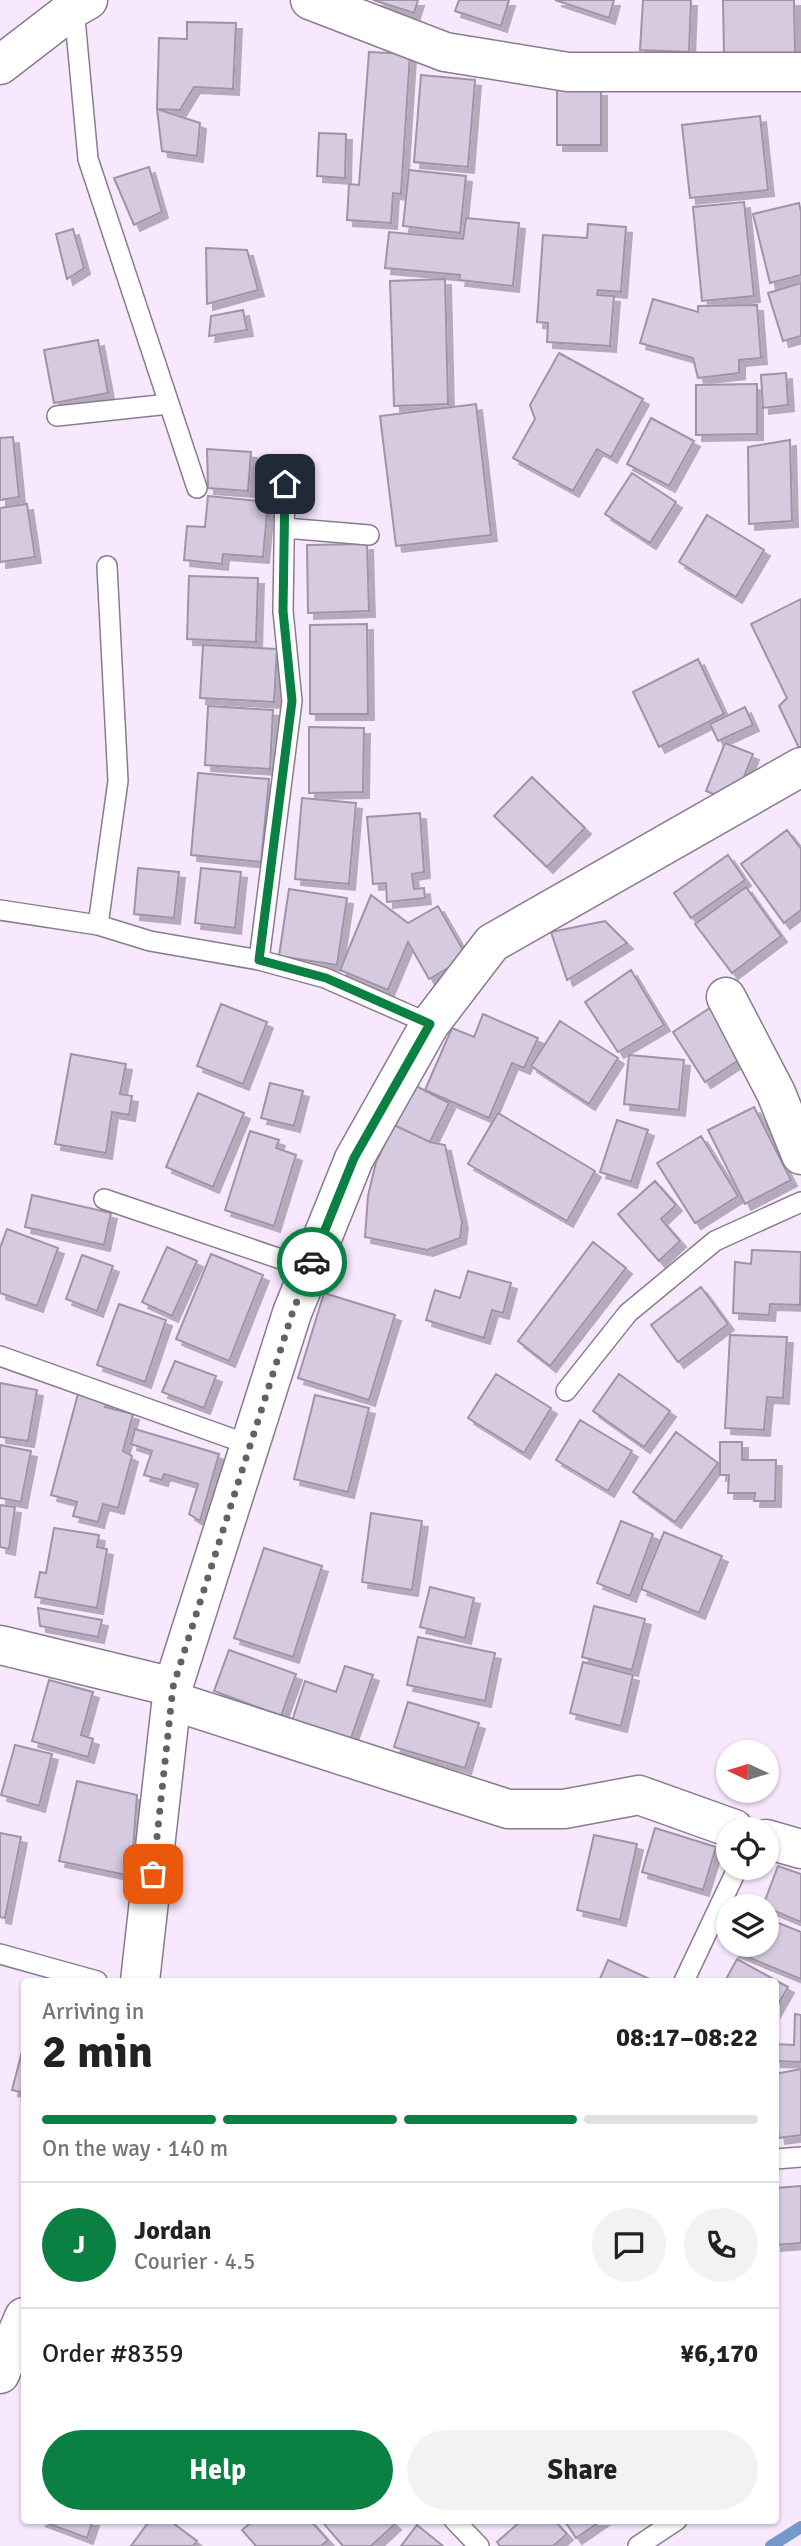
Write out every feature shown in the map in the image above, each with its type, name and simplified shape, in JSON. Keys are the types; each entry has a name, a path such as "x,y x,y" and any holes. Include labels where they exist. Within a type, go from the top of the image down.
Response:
{"street":[{"path":"310,0 445,52 568,72 801,72"},
{"path":"0,65 81,4"},
{"path":"140,1978 173,1694 292,1314 354,1158 430,1024 492,943 801,767"},
{"path":"726,997 776,1093 801,1155"},
{"path":"0,1645 173,1694 508,1809 564,1809 639,1796 716,1823"},
{"path":"779,1843 801,1849"},
{"path":"0,2374 21,2324"}],"lane":[{"path":"81,4 89,159 197,488"},
{"path":"57,415 169,404"},
{"path":"259,960 292,701 283,611 285,484"},
{"path":"285,528 369,535"},
{"path":"98,925 118,781 107,566"},
{"path":"0,910 98,925 150,941 259,960 326,978 430,1024"},
{"path":"104,1199 310,1269"},
{"path":"565,1391 628,1313 705,1249 715,1241 801,1202"},
{"path":"0,1356 250,1446"},
{"path":"685,1978 732,1880"},
{"path":"0,1954 86,1978"},
{"path":"779,2159 801,2158"},
{"path":"458,2524 479,2546"},
{"path":"638,2546 651,2527"}],"building":[{"path":"373,0 418,0 414,13"},
{"path":"459,0 509,0 501,26 455,11"},
{"path":"555,0 614,0 609,18"},
{"path":"643,0 691,0 689,52 640,50"},
{"path":"723,0 794,0 795,54 724,55"},
{"path":"187,22 236,23 233,89 194,87 180,110 157,109 159,38 187,39"},
{"path":"369,52 410,54 401,194 393,193 391,223 347,220 349,184 359,185"},
{"path":"421,75 475,80 468,167 414,162"},
{"path":"557,90 601,90 601,145 557,145"},
{"path":"157,109 200,123 197,156 162,151"},
{"path":"760,116 768,190 690,198 682,125"},
{"path":"319,133 346,134 345,178 317,176"},
{"path":"149,167 162,212 134,225 114,178"},
{"path":"409,170 466,176 460,233 403,226"},
{"path":"744,202 754,296 702,301 693,207"},
{"path":"799,203 801,275 770,283 753,214"},
{"path":"466,218 519,223 513,286 459,280 460,275 385,268 389,232 463,239"},
{"path":"588,224 626,227 621,292 598,290 597,295 614,296 610,346 547,342 548,323 537,322 543,235 587,238"},
{"path":"73,229 84,268 67,279 56,234"},
{"path":"206,248 247,250 258,290 207,304"},
{"path":"445,279 448,404 394,406 390,281"},
{"path":"801,283 801,336 783,341 768,293"},
{"path":"653,299 698,312 698,306 757,305 761,358 739,360 739,373 698,378 693,358 640,343"},
{"path":"243,310 247,330 209,336 211,316"},
{"path":"98,340 108,393 54,403 44,350"},
{"path":"559,353 643,399 611,457 597,449 573,491 513,458 535,419 530,405"},
{"path":"786,373 788,405 763,408 761,375"},
{"path":"757,384 757,434 696,435 696,385"},
{"path":"476,404 491,535 396,546 380,416"},
{"path":"651,418 694,441 669,486 627,464"},
{"path":"13,437 19,497 0,500 0,438"},
{"path":"790,440 792,521 749,524 748,447"},
{"path":"207,449 251,452 248,491 208,488"},
{"path":"632,473 676,502 650,543 605,514"},
{"path":"208,496 268,502 263,557 223,554 222,564 184,560 187,526 205,527"},
{"path":"27,504 35,557 0,562 0,508"},
{"path":"707,515 764,550 736,597 679,562"},
{"path":"367,544 369,611 308,613 307,545"},
{"path":"189,576 258,578 256,642 187,639"},
{"path":"801,599 801,752 779,706 787,698 751,624"},
{"path":"367,624 368,714 310,714 310,625"},
{"path":"203,645 277,649 274,702 200,698"},
{"path":"698,659 724,714 659,747 633,692"},
{"path":"208,706 273,710 270,769 205,765"},
{"path":"745,707 753,725 718,741 710,724"},
{"path":"309,727 364,728 363,792 309,793"},
{"path":"725,743 753,754 734,802 706,791"},
{"path":"198,773 269,779 261,862 191,855"},
{"path":"532,777 585,828 547,867 494,816"},
{"path":"302,798 356,803 349,884 295,879"},
{"path":"420,813 424,872 412,874 414,889 424,888 425,898 387,902 386,883 373,884 367,817"},
{"path":"787,830 801,849 801,910 784,923 741,864"},
{"path":"728,855 745,880 691,918 674,893"},
{"path":"138,868 179,872 174,918 134,914"},
{"path":"201,868 241,872 235,928 195,923"},
{"path":"746,887 781,936 732,973 695,924"},
{"path":"289,889 347,898 337,965 279,956"},
{"path":"371,895 408,923 438,906 467,957 429,979 408,942 388,990 340,970"},
{"path":"605,921 627,943 567,980 551,932"},
{"path":"631,970 664,1025 618,1052 585,1002"},
{"path":"221,1004 267,1022 243,1084 197,1066"},
{"path":"716,1004 748,1054 705,1082 673,1032"},
{"path":"483,1014 538,1038 524,1068 512,1063 489,1118 425,1090 452,1028 474,1037"},
{"path":"560,1021 618,1058 589,1104 531,1066"},
{"path":"71,1054 126,1064 120,1094 132,1096 129,1115 112,1112 106,1153 55,1144"},
{"path":"629,1055 684,1060 679,1110 624,1104"},
{"path":"270,1083 303,1091 294,1126 261,1118"},
{"path":"416,1086 449,1103 430,1142 394,1125"},
{"path":"198,1093 244,1113 213,1187 166,1167"},
{"path":"754,1107 791,1180 745,1204 708,1130"},
{"path":"498,1113 595,1171 567,1221 468,1164"},
{"path":"617,1120 648,1130 631,1182 600,1172"},
{"path":"394,1125 430,1142 445,1145 462,1222 460,1238 427,1250 365,1237 368,1196 376,1162"},
{"path":"250,1131 279,1140 276,1148 296,1155 274,1226 225,1210"},
{"path":"701,1136 738,1196 695,1223 657,1163"},
{"path":"655,1181 676,1205 661,1219 680,1241 659,1261 618,1214"},
{"path":"32,1195 111,1213 104,1245 25,1227"},
{"path":"7,1229 58,1248 37,1306 0,1293 0,1248"},
{"path":"593,1242 626,1268 550,1366 518,1341"},
{"path":"167,1247 197,1261 172,1316 142,1302"},
{"path":"752,1250 801,1252 800,1305 770,1304 769,1315 733,1313 735,1262 751,1264"},
{"path":"211,1254 263,1275 229,1361 176,1339"},
{"path":"82,1255 113,1266 97,1311 66,1299"},
{"path":"468,1271 511,1283 503,1313 492,1310 484,1338 426,1320 435,1290 460,1298"},
{"path":"701,1287 728,1324 678,1362 651,1325"},
{"path":"324,1293 395,1315 369,1400 298,1378"},
{"path":"119,1304 166,1320 145,1382 97,1365"},
{"path":"730,1335 787,1337 783,1398 767,1397 764,1430 725,1428"},
{"path":"175,1361 216,1376 204,1408 162,1392"},
{"path":"496,1374 551,1408 524,1453 468,1418"},
{"path":"619,1374 670,1411 644,1447 593,1411"},
{"path":"0,1383 37,1390 28,1441 0,1437"},
{"path":"79,1390 108,1397 105,1407 133,1414 123,1451 132,1456 118,1508 103,1504 98,1522 73,1516 77,1502 51,1495"},
{"path":"315,1395 369,1408 348,1492 294,1479"},
{"path":"580,1420 632,1451 608,1491 556,1460"},
{"path":"135,1429 219,1454 200,1521 189,1514 198,1484 164,1474 162,1480 144,1475 152,1451 131,1444"},
{"path":"676,1432 718,1463 675,1522 633,1492"},
{"path":"720,1442 742,1442 742,1460 776,1460 775,1501 754,1501 755,1493 728,1493 729,1475 720,1475"},
{"path":"0,1445 31,1451 21,1502 0,1498"},
{"path":"0,1505 15,1507 9,1549 0,1547"},
{"path":"371,1513 422,1521 412,1590 362,1582"},
{"path":"621,1521 653,1534 630,1596 597,1583"},
{"path":"54,1528 99,1535 97,1547 107,1549 97,1608 35,1597 40,1572 46,1573"},
{"path":"664,1532 722,1556 699,1613 641,1589"},
{"path":"264,1548 322,1566 293,1657 234,1638"},
{"path":"430,1587 474,1598 465,1638 420,1627"},
{"path":"594,1606 645,1619 632,1670 582,1657"},
{"path":"38,1608 102,1620 98,1637 40,1626"},
{"path":"418,1637 495,1653 485,1701 407,1685"},
{"path":"229,1650 296,1674 281,1716 214,1691"},
{"path":"583,1662 633,1675 621,1726 570,1713"},
{"path":"345,1666 373,1675 350,1741 292,1721 305,1681 336,1692"},
{"path":"49,1680 93,1692 81,1735 93,1739 88,1757 32,1741"},
{"path":"408,1702 479,1723 465,1768 394,1747"},
{"path":"15,1745 52,1754 39,1806 1,1795"},
{"path":"77,1781 137,1795 131,1876 59,1861"},
{"path":"655,1828 716,1847 703,1890 642,1872"},
{"path":"0,1833 21,1837 5,1918 0,1917"},
{"path":"594,1835 637,1844 620,1920 577,1910"},
{"path":"779,1866 801,1874 801,1922 779,1913 779,1894 768,1894 773,1880 779,1880"},
{"path":"779,1923 801,1932 801,1979 748,1957 779,1957"},
{"path":"737,1959 772,1978 727,1978"},
{"path":"608,1960 647,1978 600,1978"},
{"path":"779,1982 788,1987 779,2003"},
{"path":"795,2014 801,2015 801,2062 779,2061 779,2044 794,2045"},
{"path":"21,2056 21,2092 12,2090"},
{"path":"801,2069 801,2135 779,2138 779,2073"},
{"path":"801,2186 801,2243 779,2245 779,2188"},
{"path":"50,2524 92,2524 87,2538"},
{"path":"147,2524 174,2524 197,2541 193,2546 131,2546"},
{"path":"249,2524 314,2524 328,2540 321,2546 256,2546 242,2530"},
{"path":"324,2524 395,2524 371,2546 343,2546"},
{"path":"517,2524 558,2524 567,2534 553,2546 500,2546 497,2542"},
{"path":"567,2524 596,2524 576,2538"},
{"path":"417,2525 443,2546 401,2546"}],"waterway":[{"path":"771,2546 801,2527"}],"way so far":[{"path":"153,1874 173,1687 292,1314 312,1262"}],"route":[{"path":"285,484 283,611 292,701 259,960 326,978 430,1024 354,1158 312,1262"}]}
